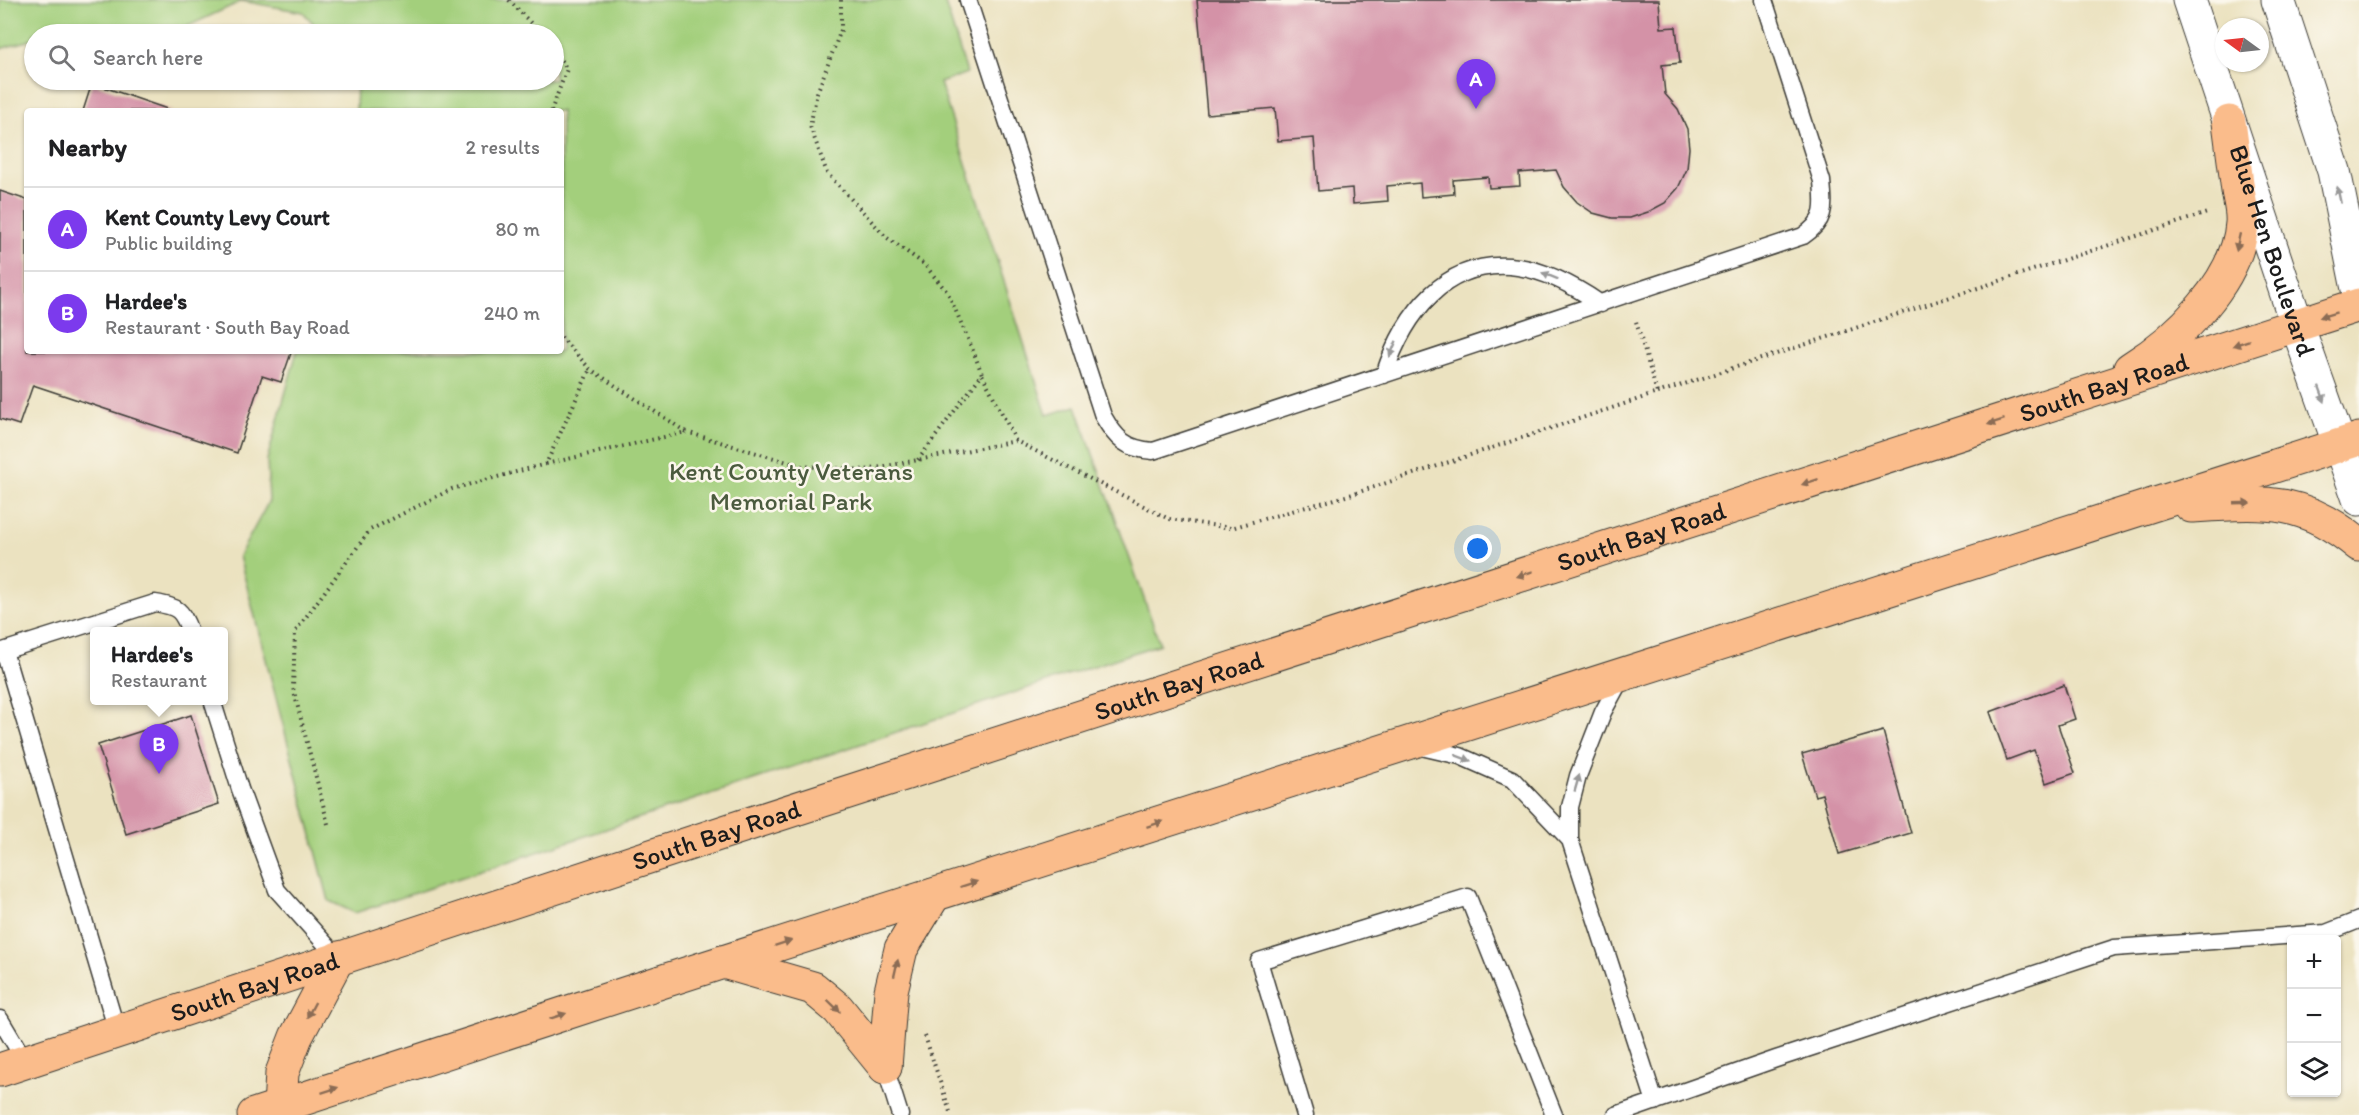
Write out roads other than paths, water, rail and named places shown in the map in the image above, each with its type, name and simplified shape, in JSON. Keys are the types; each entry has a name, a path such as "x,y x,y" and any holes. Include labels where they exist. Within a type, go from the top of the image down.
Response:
{"highway":[{"path":"2101,388 2149,358 2181,329 2214,292 2232,263 2239,244 2242,221 2229,122"},
{"name":"South Bay Road","path":"13,1066 338,958 2359,305"},
{"path":"273,1112 723,962 2350,442"},
{"path":"2142,509 2247,503 2294,507 2340,529 2359,545"},
{"path":"885,1067 891,991 901,949 934,895"},
{"path":"273,1112 282,1073 296,1037 338,958"},
{"path":"723,962 813,988 838,1009 885,1067"}],"street":[{"name":"Blue Hen Boulevard","path":"2189,0 2297,324 2350,442 2359,499"},
{"path":"2278,0 2334,171 2359,294"}],"lane":[{"path":"968,0 1103,416 1114,435 1140,450 1153,451 1601,304 1803,236 1813,229 1821,219 1824,206 1822,182 1764,0"},
{"path":"1384,375 1393,349 1415,310 1450,280 1472,270 1495,266 1519,267 1544,273 1576,288 1601,304"},
{"path":"117,1031 2,651 155,603 175,607 185,617 188,627"},
{"path":"1623,675 1603,712 1578,776 1570,807 1570,840 1655,1102"},
{"path":"214,705 240,789 277,890 338,958"},
{"path":"1407,744 1460,756 1512,779 1570,840"},
{"path":"1305,1115 1259,961 1468,897 1554,1115"},
{"path":"1617,1115 1776,1059 2114,948 2326,933 2359,920"},
{"path":"0,1019 13,1066"},
{"path":"885,1067 900,1115"}],"place":[{"name":"Kent County Levy Court","path":"1476,109"},
{"name":"Hardee's","path":"159,774"}],"park label":[{"name":"Kent County Veterans Memorial Park","path":"791,486"}]}
